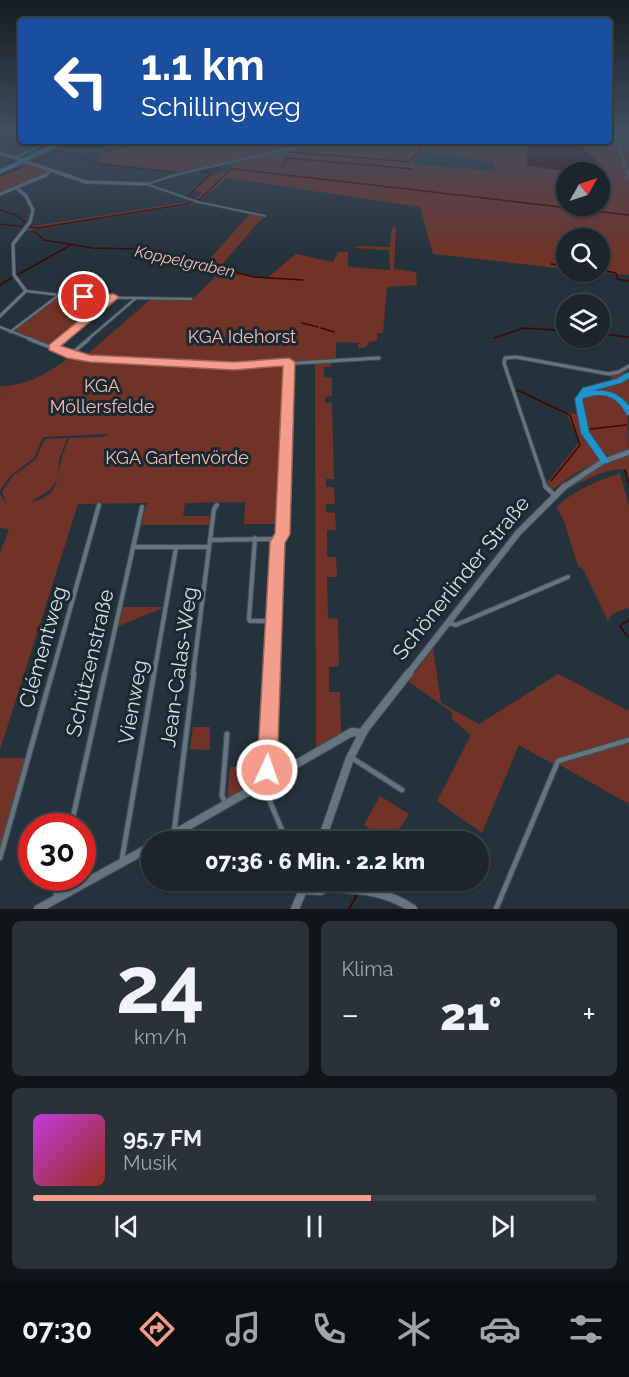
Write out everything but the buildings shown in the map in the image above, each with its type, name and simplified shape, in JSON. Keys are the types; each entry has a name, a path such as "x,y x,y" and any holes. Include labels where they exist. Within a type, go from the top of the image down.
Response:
{"highway":[{"path":"607,460 590,442 583,426 578,399 585,390 619,381 629,375"},
{"path":"579,405 588,393 604,393 621,400 629,413"}],"main road":[{"name":"Schönerlinder Straße","path":"325,831 350,758 362,733 531,516 553,494 580,474 627,453"},
{"path":"179,831 267,783 352,732 362,733"},
{"path":"38,909 141,852"},
{"path":"295,909 304,891"},
{"path":"369,891 384,892 413,909"}],"street":[{"path":"0,194 50,172"},
{"path":"53,172 94,183 147,184 196,201 264,216"},
{"path":"147,184 186,172"},
{"path":"17,188 29,197 34,213 13,244 15,275 26,291 59,295 191,299"},
{"path":"0,316 26,291"},
{"path":"10,332 59,295"},
{"path":"53,347 114,297"},
{"path":"70,355 136,298"},
{"path":"0,327 70,355 90,358 234,366 379,358"},
{"path":"553,494 546,488 540,474 504,363 505,358 516,357 609,374 619,372 629,366"},
{"path":"283,831 267,783 267,770 278,539 282,534 289,362"},
{"name":"Clémentweg","path":"0,858 99,505"},
{"name":"Jean-Calas-Weg","path":"175,831 181,767 210,540 217,505"},
{"name":"Schützenstraße","path":"74,813 142,507"},
{"path":"255,538 249,619 250,621 274,621"},
{"path":"210,540 278,539"},
{"path":"133,548 209,548"},
{"name":"Vienweg","path":"122,862 176,548"},
{"path":"447,622 456,625 568,577"},
{"path":"226,806 222,796 227,734"},
{"path":"496,909 558,761 629,740"},
{"path":"350,758 373,770 402,790"},
{"path":"55,899 57,891"}],"green space":[{"path":"0,172 48,172 0,194"},
{"path":"220,172 556,172 556,216 610,216 610,172 629,172 629,275 610,273 610,228 556,228 556,268 433,254 420,207 227,178 199,201 194,200 202,193 193,188 210,176"},
{"path":"193,201 199,203 25,231 29,227"},
{"path":"250,214 263,217 220,267 205,264"},
{"path":"392,227 396,228 394,269 416,272 417,285 387,287 383,333 377,333 377,341 370,342 365,348 358,348 358,344 363,343 336,342 336,359 272,362 273,359 269,364 287,364 281,524 244,524 245,502 185,503 183,516 210,516 209,525 141,525 147,503 78,504 0,750 0,553 9,529 0,528 0,494 7,505 2,492 13,476 36,459 45,439 67,438 59,460 58,475 69,438 102,437 109,434 43,437 34,458 10,476 0,490 0,395 3,393 0,394 0,386 19,384 37,378 70,357 87,358 85,356 151,299 191,301 223,269 258,278 279,279 267,278 296,254 333,262 338,252 348,252 348,267 390,270 389,250 354,248 360,246 390,247","holes":["57,479 51,493 30,502 50,490"]},
{"path":"60,295 111,298 53,346 12,331"},
{"path":"331,361 331,367 324,367 324,377 332,378 332,396 325,397 325,403 332,403 334,479 326,479 326,487 334,487 335,504 326,504 326,512 335,513 336,530 327,530 327,557 336,557 337,577 327,577 328,618 338,619 339,666 329,667 329,692 340,692 341,734 316,749 315,362"},
{"path":"621,369 625,373 629,371 629,411 627,412 629,449 609,456 597,450 594,452 599,461 574,474 552,490 547,483 579,442 566,412 576,414 575,404 580,392 589,386 612,380 610,371"},
{"path":"629,456 629,481 625,469 616,469 568,486 597,468"},
{"path":"619,470 629,506 629,608 614,613 608,621 583,569 578,566 564,521 556,507 585,487 619,474"},
{"path":"123,607 165,607 119,626"},
{"path":"433,648 441,703 479,724 558,674 629,711 629,739 562,757 553,764 519,745 483,831 479,831 437,801 471,735 451,718 453,713 408,681"},
{"path":"193,727 210,727 210,750 190,749"},
{"path":"629,742 629,804 558,764 560,761"},
{"path":"0,758 25,758 0,853"},
{"path":"230,767 263,767 262,782 227,799"},
{"path":"380,796 409,814 398,831 373,831 364,825"}],"waterway":[{"path":"0,175 7,172"},
{"path":"173,172 178,173"},
{"path":"205,172 211,174"},
{"path":"0,224 37,228 187,204 200,199 227,172"},
{"path":"264,172 629,215"},
{"path":"187,197 210,175"},
{"path":"190,197 194,199"},
{"path":"0,210 16,215 27,224"},
{"name":"Koppelgraben","path":"34,231 44,240 93,248 137,249 254,277 303,280"},
{"path":"17,275 71,245"},
{"path":"551,264 556,265"},
{"path":"610,272 616,273 617,279 629,281"},
{"path":"0,285 13,277"},
{"path":"302,323 318,327"},
{"path":"321,328 334,332"},
{"path":"494,338 524,328 556,330"},
{"path":"610,335 629,337"},
{"path":"517,390 570,415 580,445 551,481"},
{"path":"590,429 626,425"},
{"path":"625,470 629,484"},
{"path":"627,636 620,626 629,619"},
{"path":"349,909 357,895"}],"route":[{"path":"84,297 114,297 53,347 62,352 90,358 234,366 289,362 282,534 278,539 275,578 267,770"}],"park label":[{"name":"KGA Idehorst","path":"242,337"},
{"name":"KGA Möllersfelde","path":"102,396"},
{"name":"KGA Gartenvörde","path":"177,458"}]}
